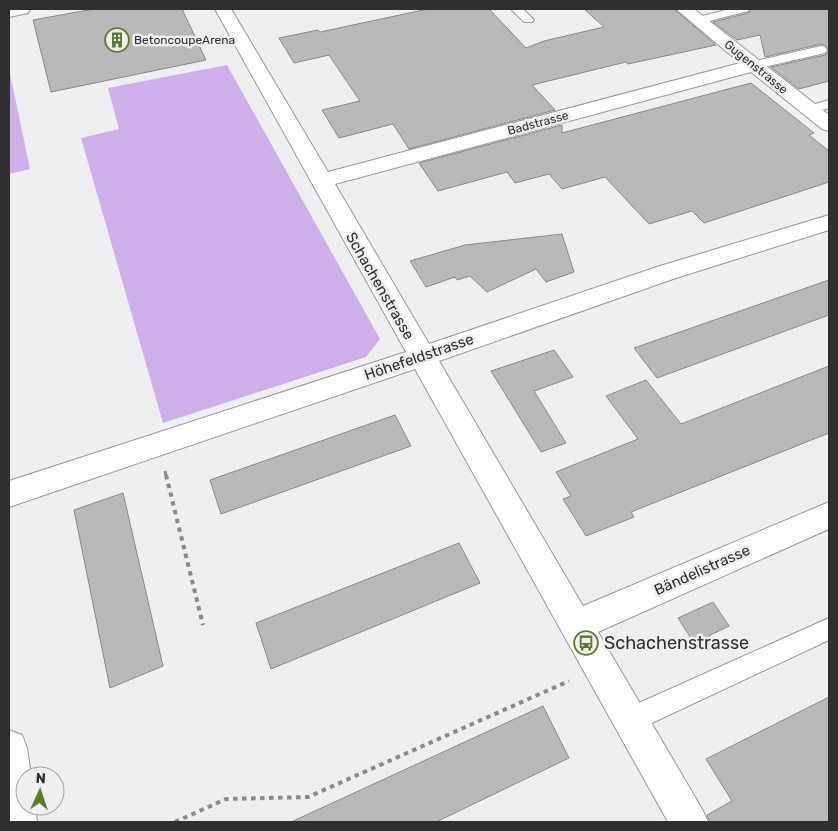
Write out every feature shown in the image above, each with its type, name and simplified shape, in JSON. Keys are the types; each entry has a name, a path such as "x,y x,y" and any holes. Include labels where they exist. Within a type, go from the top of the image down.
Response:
{"street":[{"path":"9,12 22,9"},
{"name":"Schachenstrasse","path":"223,9 689,822"},
{"name":"Gugenstrasse","path":"684,9 829,125"},
{"name":"Badstrasse","path":"321,181 755,65"},
{"name":"Höhefeldstrasse","path":"9,494 421,357 668,272 829,222"},
{"name":"Bändelistrasse","path":"576,625 829,514"},
{"path":"9,748 18,822"}],"lane":[{"path":"517,9 528,20"},
{"path":"698,20 744,9"},
{"path":"755,65 821,50"},
{"path":"810,110 829,104"},
{"path":"630,720 829,629"}],"path":[{"path":"158,444 203,625"},
{"path":"175,822 226,799 308,797 600,667"}],"shaded area":[{"path":"227,65 380,339 366,357 163,423 81,138 119,129 108,88"},
{"path":"9,69 30,169 9,174"}],"building":[{"name":"BetoncoupeArena","path":"94,9 182,9 206,60 51,92 33,20"},
{"path":"428,9 489,9 526,48 544,41 604,27 584,9 674,9 716,45 628,64 626,62 532,85 555,110 409,149 393,124 339,138 322,110 360,101 329,55 294,63 279,38 318,30 320,32"},
{"path":"752,9 829,9 829,51 825,45 821,44 765,57 760,35 737,40 713,22 748,13"},
{"path":"829,51 829,81 799,89 771,67 825,55"},
{"path":"751,83 814,133 809,135 829,151 829,182 704,223 692,211 649,224 605,177 562,189 549,174 515,183 507,172 438,191 419,163 562,125 562,133"},
{"path":"562,234 574,272 546,282 536,269 487,292 470,276 457,280 455,277 426,287 410,261 465,245"},
{"path":"829,280 829,315 657,378 634,348"},
{"path":"554,350 573,377 534,391 566,443 541,452 491,371"},
{"path":"829,366 829,433 631,512 634,517 586,536 563,499 571,496 556,472 638,439 606,396 646,380 681,424"},
{"path":"395,415 411,446 221,514 210,480"},
{"path":"123,493 163,666 110,688 74,510"},
{"path":"459,543 480,583 271,669 256,623"},
{"path":"713,602 729,626 694,643 678,618"},
{"path":"829,697 829,822 710,822 707,815 732,801 706,759"},
{"path":"543,706 569,758 436,822 291,822"}],"place":[{"name":"BetoncoupeArena","path":"117,40"},
{"name":"Schachenstrasse","path":"586,643"}]}
